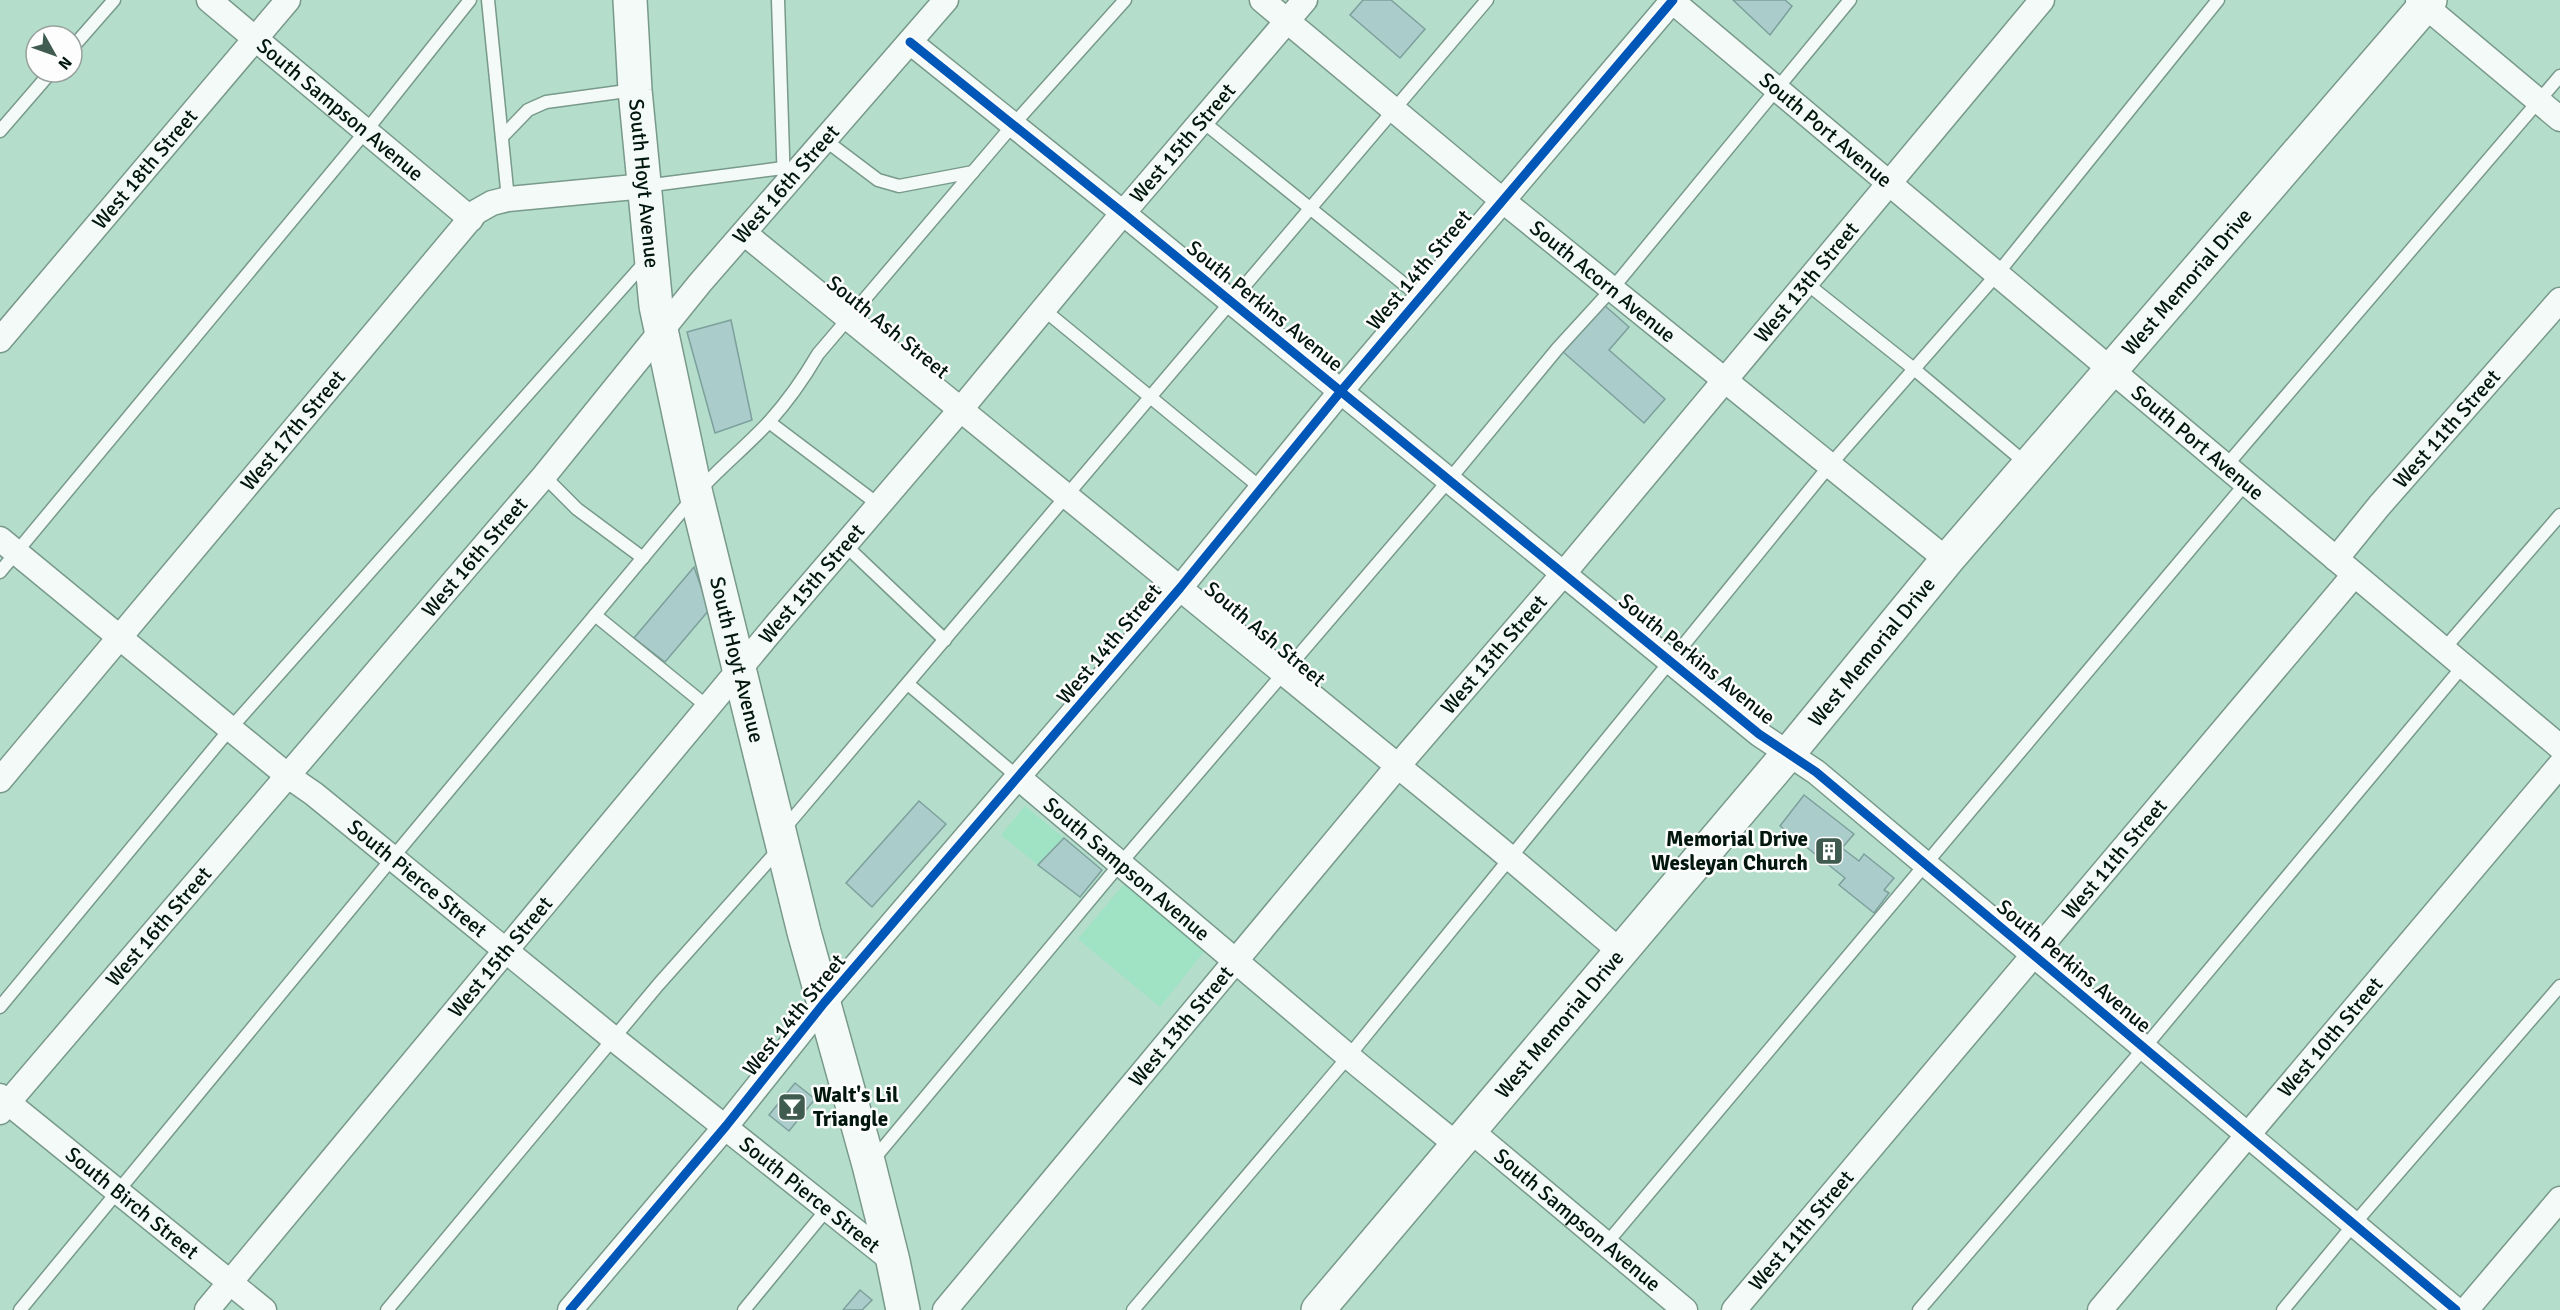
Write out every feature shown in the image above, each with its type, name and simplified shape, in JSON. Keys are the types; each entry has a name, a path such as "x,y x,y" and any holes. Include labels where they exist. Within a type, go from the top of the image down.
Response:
{"main road":[{"name":"South Hoyt Avenue","path":"630,0 635,90 656,306 696,494 781,839 869,1165 903,1310"},
{"name":"West Memorial Drive","path":"1318,1310 1788,754 1947,560 2112,370 2424,2"}],"street":[{"name":"South Sampson Avenue","path":"209,0 471,219"},
{"name":"West 18th Street","path":"0,340 288,0"},
{"name":"West 16th Street","path":"2,1103 288,776 544,476 744,233 784,177 825,140 946,0"},
{"name":"South Acorn Avenue","path":"1262,0 1502,200 1947,560"},
{"name":"West 15th Street","path":"207,1310 1123,213 1305,0"},
{"name":"South Port Avenue","path":"1672,0 1775,90 1998,273 2354,575 2463,666 2558,740"},
{"name":"West 14th Street","path":"570,1310 726,1126 824,1003 1180,588 1341,391 1672,0"},
{"name":"West 13th Street","path":"945,1310 1397,767 1564,573 2042,0"},
{"path":"2424,2 2560,120"},
{"name":"South Perkins Avenue","path":"910,42 1123,213 1759,734 1816,772 2456,1310"},
{"name":"West 17th Street","path":"0,780 471,219 492,203 508,199 645,186"},
{"name":"South Ash Street","path":"744,233 1510,858 1621,952"},
{"name":"West 11th Street","path":"2336,559 2379,506 2560,300"},
{"name":"South Pierce Street","path":"8,546 288,776 314,794 614,1039 726,1126 893,1262"},
{"name":"West 11th Street","path":"1734,1310 2354,575"},
{"name":"West 10th Street","path":"2100,1310 2560,765"},
{"name":"South Sampson Avenue","path":"1019,778 1348,1057 1464,1137 1606,1244 1685,1310"},
{"name":"South Birch Street","path":"2,1103 118,1192 264,1310"},
{"path":"2466,1310 2560,1199"}],"lane":[{"path":"84,34 114,0"},
{"path":"0,572 8,546 366,131 470,0"},
{"path":"488,0 508,199"},
{"path":"645,186 784,177 778,0"},
{"path":"20,1310 392,858 696,494 769,422 818,354 1012,126 1125,0"},
{"path":"387,1310 908,684 1486,0"},
{"path":"869,1165 1120,864 1449,480 1558,348 1612,288 1850,0"},
{"path":"1133,1310 1348,1057 1830,465 1998,273 2218,0"},
{"path":"2226,466 2560,76"},
{"path":"0,131 41,84"},
{"path":"502,136 528,110 546,102 635,90"},
{"path":"1203,121 1420,297"},
{"path":"825,140 878,180 899,186 973,172"},
{"path":"0,1007 230,729 651,254"},
{"path":"1806,283 1914,369 2029,466"},
{"path":"1043,309 1261,488"},
{"path":"769,422 879,505"},
{"path":"544,476 577,509 643,558"},
{"path":"1606,1244 2246,483"},
{"path":"2444,649 2560,515"},
{"path":"845,545 945,640"},
{"path":"595,615 709,708"},
{"path":"1919,1310 2144,1047 2463,666"},
{"path":"908,684 1019,778"},
{"path":"2283,1310 2354,1224 2560,986"},
{"path":"744,1310 827,1209"}],"shaded area":[{"path":"1025,806 1064,838 1038,865 1001,835"},
{"path":"1124,884 1206,949 1160,1007 1078,939"}],"building":[{"path":"1363,0 1391,0 1425,29 1400,58 1350,15"},
{"path":"1733,0 1785,0 1792,6 1770,35"},
{"path":"1603,304 1629,327 1609,350 1665,399 1644,423 1562,351"},
{"path":"731,320 752,420 715,433 687,332"},
{"path":"694,567 709,610 665,662 634,638"},
{"name":"Memorial Drive Wesleyan Church","path":"1804,795 1854,834 1842,848 1859,861 1864,854 1894,878 1884,890 1889,893 1874,913 1839,885 1845,878 1780,826"},
{"path":"919,801 946,824 872,907 846,883"},
{"path":"1064,838 1102,870 1080,897 1038,865"},
{"name":"Walt's Lil Triangle","path":"795,1083 815,1099 789,1131 769,1115"},
{"path":"860,1290 872,1300 862,1310 843,1310"}],"cycle path":[{"path":"570,1310 726,1126 824,1003 1180,588 1341,391 1673,0"},
{"path":"910,42 1123,213 1759,734 1816,772 2456,1310"}],"place":[{"name":"Memorial Drive Wesleyan Church","path":"1829,851"},
{"name":"Walt's Lil Triangle","path":"792,1107"}]}
